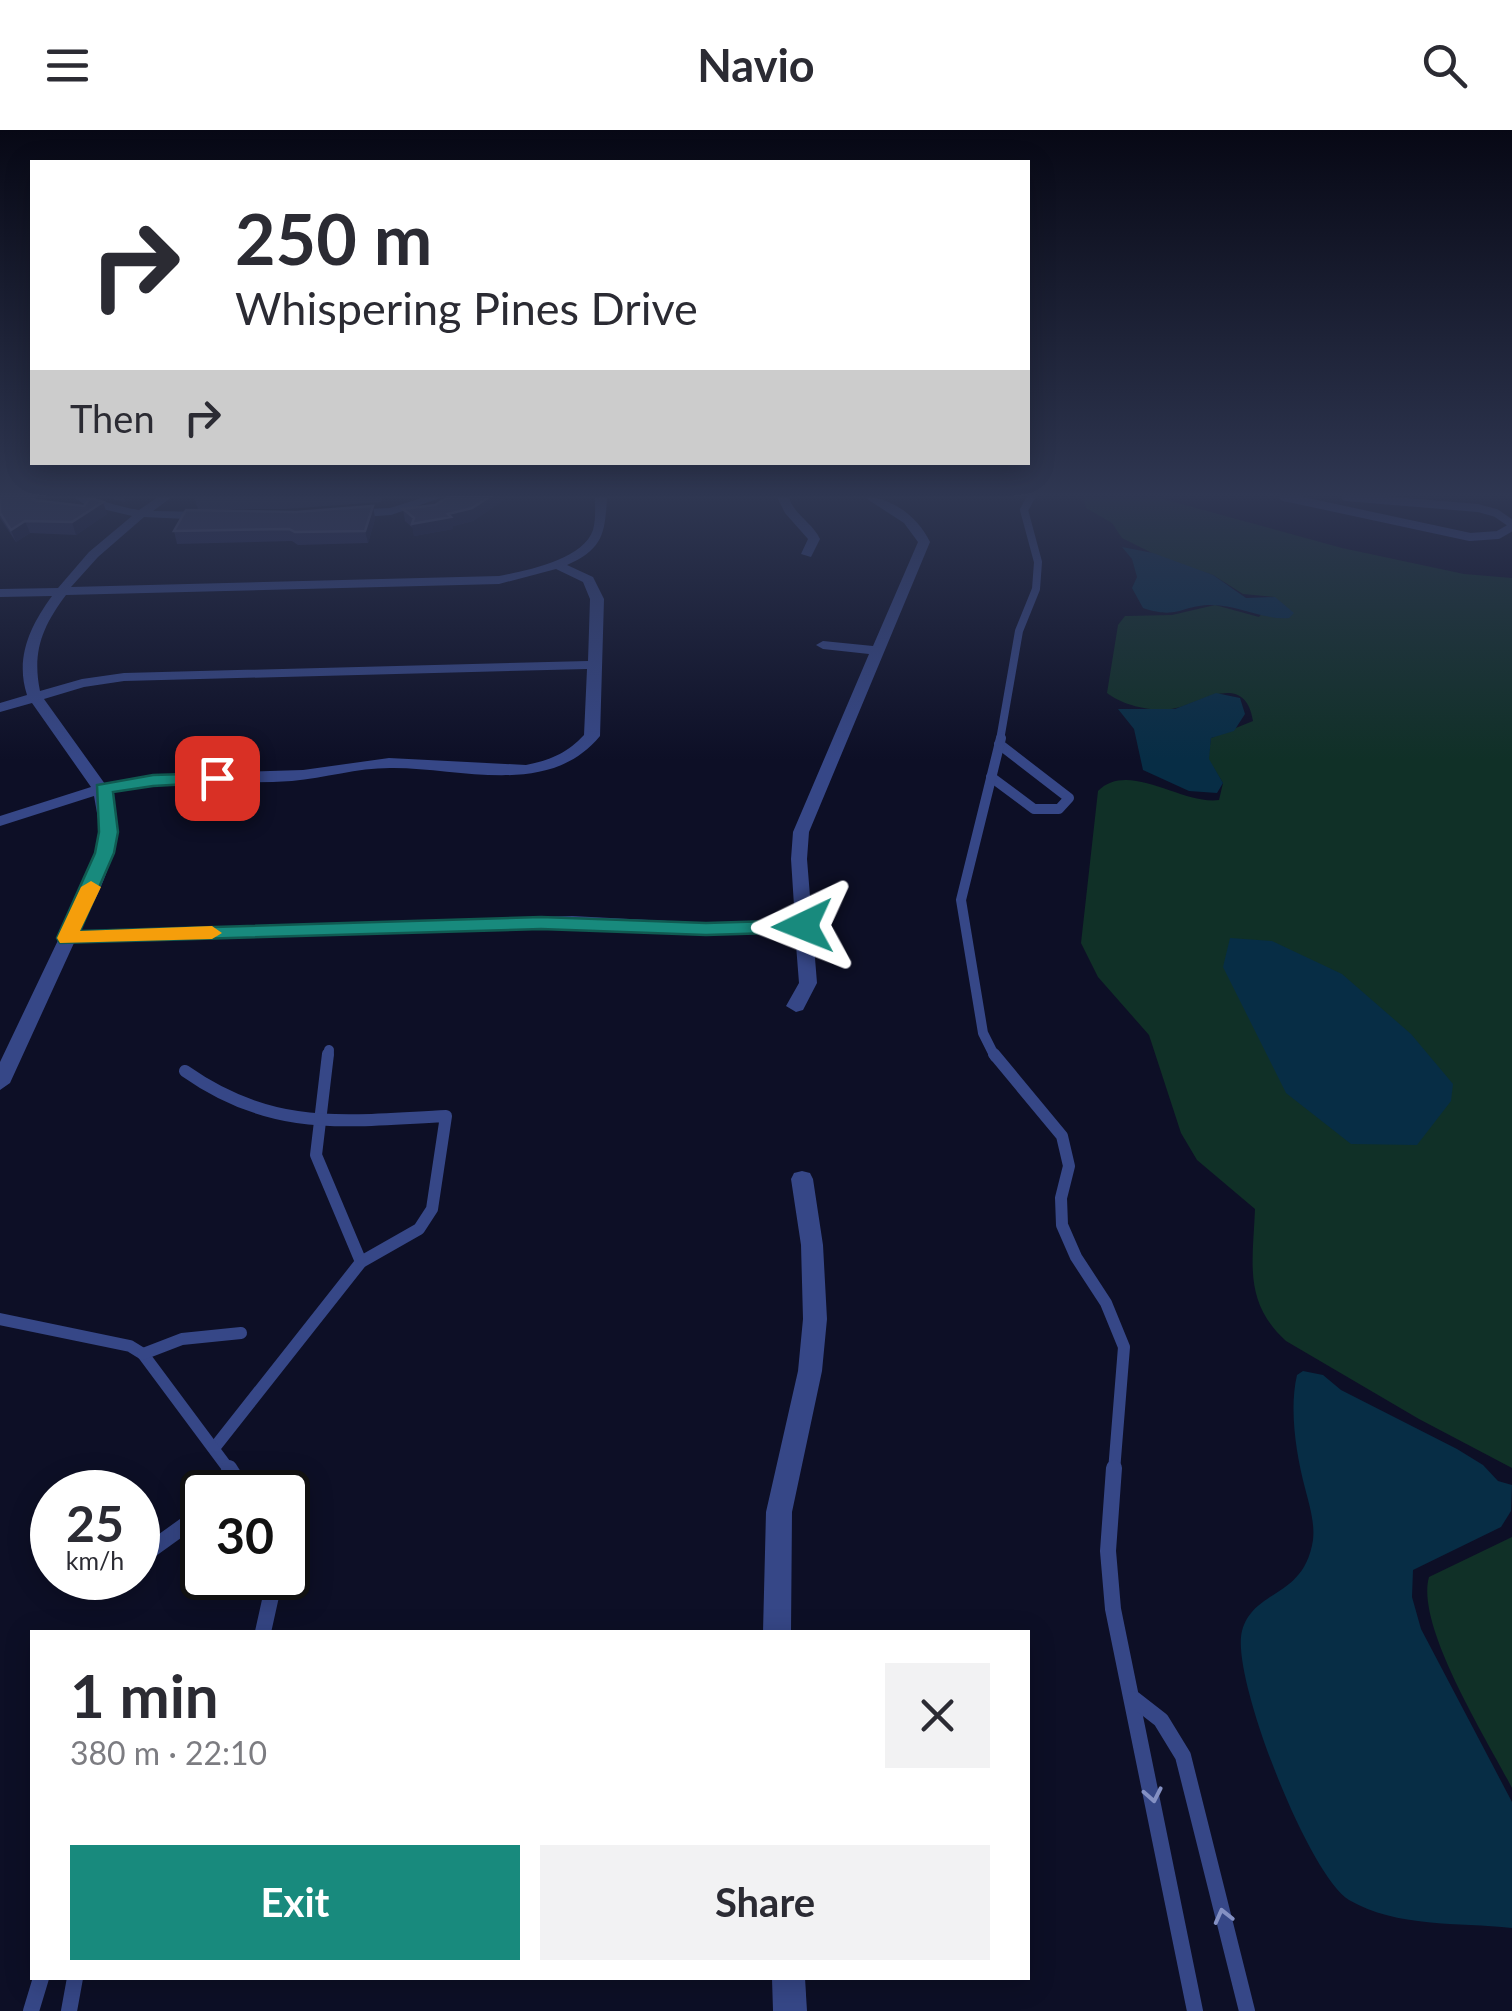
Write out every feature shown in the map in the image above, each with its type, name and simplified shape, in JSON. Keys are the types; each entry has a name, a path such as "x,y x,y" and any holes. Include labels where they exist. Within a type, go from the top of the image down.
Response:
{"street":[{"path":"0,1082 104,853 108,832 103,788 35,697 27,676 30,648 69,585"},
{"path":"0,593 377,585"},
{"path":"0,821 103,788 153,780 305,775 388,764 504,772 551,764 585,746 592,736 595,590 591,585"},
{"path":"796,1006 808,984 798,859 801,832 905,585"},
{"path":"823,645 876,652"},
{"path":"0,708 124,677 595,665"},
{"path":"67,938 554,923 706,929 803,926"},
{"path":"778,1630 779,1512 810,1371 816,1319 812,1245 802,1180"},
{"path":"789,1980 790,2011"}],"lane":[{"path":"1036,585 1019,631 999,744 961,900 982,1033 998,1063 1048,1114 1062,1136 1070,1166 1061,1198 1062,1224 1076,1257 1106,1302 1124,1347 1108,1551 1113,1609 1195,2011"},
{"path":"990,777 1034,809 1059,809 1069,798 999,744"},
{"path":"328,1050 316,1155 361,1262"},
{"path":"185,1071 212,1094 288,1120 446,1116 432,1209 419,1229 361,1262 215,1447"},
{"path":"0,1319 130,1346 143,1354 215,1447 227,1470"},
{"path":"143,1354 182,1339 241,1333"},
{"path":"264,1630 271,1600"},
{"path":"1134,1699 1162,1720 1183,1756 1247,2011"},
{"path":"31,2011 40,1980"},
{"path":"70,2011 75,1980"}],"green space":[{"path":"1228,585 1512,585 1512,1468 1286,1341 1272,1326 1257,1296 1254,1280 1255,1209 1197,1160 1181,1133 1149,1035 1098,977 1081,943 1098,791 1125,780 1204,800 1219,800 1223,783 1208,759 1211,738 1253,721 1241,697 1231,693 1159,710 1114,698 1107,693 1118,625 1125,616 1172,615 1215,605 1259,617 1275,597 1243,594"},
{"path":"1512,1537 1512,1788 1456,1683 1433,1624 1428,1598 1429,1577"}],"water":[{"path":"1133,585 1227,585 1246,598 1275,597 1294,613 1289,618 1279,618 1222,606 1202,606 1164,613 1143,608"},
{"path":"1216,693 1240,698 1245,714 1234,731 1211,738 1209,759 1223,783 1217,793 1189,791 1143,770 1134,729 1118,709 1175,709"},
{"path":"1230,938 1272,941 1342,974 1411,1034 1453,1084 1451,1101 1417,1145 1351,1144 1286,1093 1223,967"},
{"path":"1303,1371 1323,1375 1341,1390 1457,1449 1483,1465 1498,1481 1512,1485 1511,1511 1501,1527 1413,1570 1412,1597 1421,1629 1512,1802 1512,1928 1407,1920 1349,1900 1332,1883 1314,1854 1276,1773 1248,1689 1242,1631 1257,1607 1300,1573 1313,1540 1294,1417 1297,1375"}],"slow traffic":[{"path":"91,887 67,938 212,933"}],"route":[{"path":"217,778 153,780 103,788 108,832 104,853 67,938 572,922 706,929 803,926"}]}
